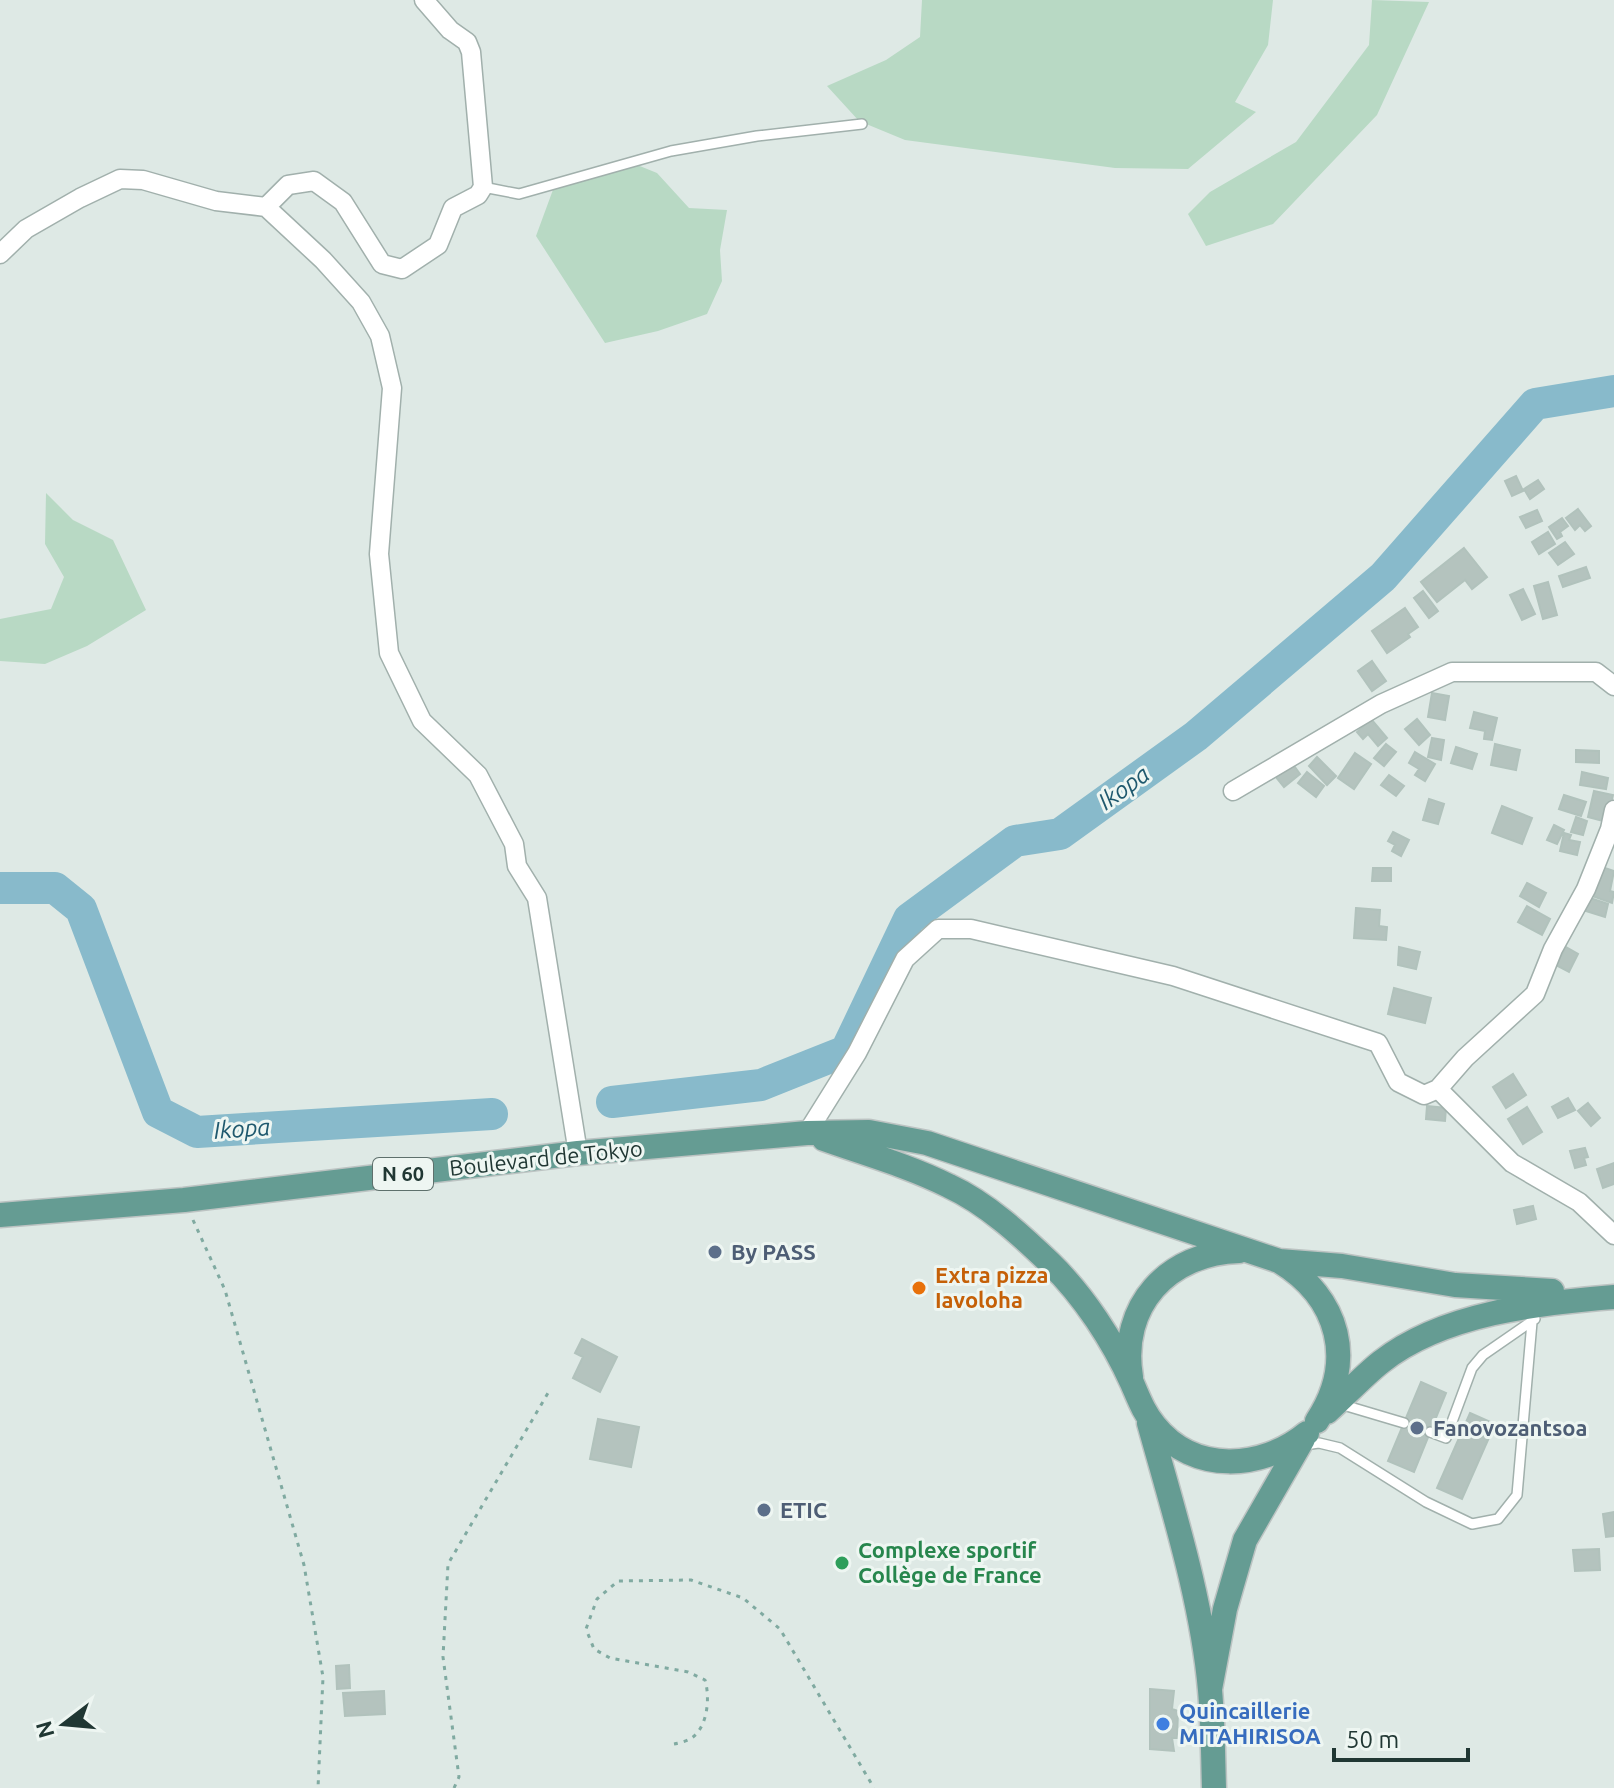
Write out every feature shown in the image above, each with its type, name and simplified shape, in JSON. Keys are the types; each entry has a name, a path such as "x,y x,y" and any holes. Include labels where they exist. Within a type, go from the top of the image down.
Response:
{"main road":[{"name":"Boulevard de Tokyo","path":"0,1215 184,1200 578,1153 807,1133 869,1132 927,1143 1255,1253"},
{"path":"807,1133 951,1186 1004,1222 1052,1265 1079,1295 1132,1383 1147,1416 1184,1551 1210,1689 1214,1788"},
{"path":"1132,1383 1129,1348 1132,1330 1146,1298 1171,1272 1202,1256 1238,1251 1279,1261 1342,1266 1455,1285 1614,1296"},
{"path":"1210,1689 1225,1609 1245,1540 1330,1399 1337,1375 1338,1349 1334,1324 1318,1294 1307,1281 1279,1261"},
{"path":"1147,1416 1184,1450 1223,1461 1264,1458 1294,1443 1383,1361 1421,1339 1460,1323 1525,1305 1614,1296"}],"street":[{"path":"266,207 288,185 314,181 343,202 382,264 402,269 438,245 453,208 478,195 483,187 471,52 467,42 450,30 424,0"},
{"path":"0,254 26,229 80,198 120,179 143,180 216,201 266,207 323,260 346,289 361,302 380,336 392,388 379,554 389,653 422,721 478,775 514,844 517,866 537,898 578,1153"},
{"path":"1233,791 1381,704 1452,672 1596,672 1614,686"},
{"path":"807,1133 857,1053 905,959 938,929 971,929 1173,976 1343,1029 1378,1043 1398,1082 1424,1095 1438,1089 1465,1058 1535,994 1553,949 1586,889 1610,829 1614,810"},
{"path":"1438,1089 1512,1163 1579,1202 1614,1235"}],"lane":[{"path":"483,187 519,194 671,151 757,136 862,124"},
{"path":"1430,1432 1446,1438 1472,1368 1483,1355 1558,1301"},
{"path":"1307,1433 1319,1443 1340,1448 1426,1502 1472,1524 1498,1519 1517,1495 1532,1322"},
{"path":"1337,1403 1404,1423"}],"path":[{"path":"184,1200 225,1290 304,1565 323,1677 318,1788"},
{"path":"454,1788 459,1777 443,1657 448,1564 548,1393"},
{"path":"674,1744 691,1739 699,1731 710,1697 705,1680 688,1672 610,1658 594,1649 586,1629 597,1599 618,1581 691,1580 743,1598 780,1629 874,1788"}],"green space":[{"path":"922,0 1273,0 1268,45 1235,102 1256,112 1188,169 1115,168 905,140 859,121 827,86 886,60 920,37"},
{"path":"1372,0 1429,2 1377,115 1273,224 1206,246 1188,214 1210,192 1296,142 1369,45"},
{"path":"625,160 657,173 689,208 727,210 720,250 722,281 707,314 658,331 605,343 536,236 554,187"},
{"path":"46,493 73,520 113,540 146,610 87,646 45,664 0,661 0,619 51,609 64,577 45,544"}],"building":[{"path":"1516,476 1523,491 1512,496 1505,481"},
{"path":"1538,480 1544,489 1530,499 1524,489"},
{"path":"1578,509 1591,526 1585,531 1580,525 1575,530 1566,518"},
{"path":"1537,510 1542,521 1526,528 1520,517"},
{"path":"1562,518 1568,526 1557,539 1549,527"},
{"path":"1548,532 1555,544 1539,554 1532,542"},
{"path":"1565,542 1574,554 1558,565 1549,553"},
{"path":"1464,548 1487,577 1472,589 1465,580 1437,602 1421,582"},
{"path":"1586,567 1590,578 1563,587 1559,576"},
{"path":"1548,582 1557,615 1543,619 1534,586"},
{"path":"1523,589 1535,614 1522,620 1510,595"},
{"path":"1423,591 1438,611 1429,618 1414,598"},
{"path":"1405,608 1418,627 1408,634 1410,637 1387,653 1372,631"},
{"path":"1372,661 1386,681 1372,691 1358,671"},
{"path":"1432,693 1449,696 1445,720 1428,717"},
{"path":"1474,712 1497,718 1492,740 1484,739 1485,731 1470,728"},
{"path":"1371,719 1387,738 1378,746 1368,734 1363,739 1357,732"},
{"path":"1417,719 1430,735 1419,745 1405,729"},
{"path":"1432,738 1444,740 1441,760 1428,757"},
{"path":"1386,744 1396,752 1384,766 1374,758"},
{"path":"1495,744 1520,750 1516,770 1491,765"},
{"path":"1456,747 1477,754 1472,769 1451,763"},
{"path":"1576,750 1599,751 1599,763 1576,762"},
{"path":"1415,752 1435,764 1425,781 1415,775 1419,769 1409,763"},
{"path":"1355,753 1371,764 1354,789 1338,778"},
{"path":"1317,757 1336,776 1327,785 1309,766"},
{"path":"1292,763 1300,774 1284,787 1275,776"},
{"path":"1307,772 1324,786 1316,797 1298,783"},
{"path":"1582,772 1608,778 1606,789 1580,785"},
{"path":"1389,775 1404,786 1396,796 1381,785"},
{"path":"1594,791 1613,795 1607,822 1588,817"},
{"path":"1564,795 1586,802 1581,816 1559,809"},
{"path":"1429,799 1444,804 1438,824 1423,820"},
{"path":"1502,806 1532,818 1522,844 1492,833"},
{"path":"1576,817 1587,821 1583,835 1571,832"},
{"path":"1554,825 1564,830 1557,844 1547,840"},
{"path":"1393,832 1409,840 1401,856 1392,851 1395,845 1388,841"},
{"path":"1564,833 1571,835 1569,840 1580,842 1577,855 1560,851"},
{"path":"1599,866 1614,871 1610,891 1614,892 1612,903 1589,895"},
{"path":"1373,868 1391,868 1391,881 1372,881"},
{"path":"1527,883 1546,893 1539,907 1520,896"},
{"path":"1587,897 1608,904 1605,917 1583,910"},
{"path":"1527,906 1550,919 1542,935 1518,922"},
{"path":"1356,908 1380,910 1379,926 1387,927 1386,940 1354,938"},
{"path":"1399,947 1420,952 1416,969 1398,965"},
{"path":"1566,947 1578,954 1569,972 1556,965"},
{"path":"1394,988 1431,998 1425,1023 1388,1014"},
{"path":"1513,1074 1526,1095 1506,1108 1493,1087"},
{"path":"1568,1098 1575,1110 1558,1118 1552,1107"},
{"path":"1588,1103 1600,1118 1591,1126 1578,1111"},
{"path":"1427,1106 1446,1108 1445,1121 1426,1119"},
{"path":"1527,1107 1542,1132 1523,1144 1508,1119"},
{"path":"1585,1148 1588,1157 1584,1158 1586,1165 1575,1168 1570,1151"},
{"path":"1614,1163 1614,1184 1603,1188 1597,1169"},
{"path":"1533,1206 1536,1219 1517,1224 1514,1210"},
{"path":"582,1339 617,1357 600,1392 573,1378 583,1357 575,1353"},
{"name":"Fanovozantsoa","path":"1421,1382 1446,1393 1414,1472 1388,1461"},
{"path":"1470,1413 1495,1424 1462,1499 1437,1488"},
{"path":"598,1419 639,1427 631,1467 590,1459"},
{"path":"1614,1512 1614,1536 1606,1537 1603,1514"},
{"path":"1599,1549 1600,1570 1575,1571 1573,1550"},
{"path":"349,1665 350,1688 337,1689 336,1666"},
{"name":"Quincaillerie MITAHIRISOA","path":"1150,1689 1174,1691 1172,1709 1178,1711 1177,1738 1172,1738 1174,1751 1150,1749"},
{"path":"384,1691 385,1714 345,1716 343,1693"}],"waterway":[{"name":"Ikopa","path":"612,1102 761,1085 846,1051 909,919 1015,841 1060,834 1196,736 1383,577 1535,404 1614,391"},
{"name":"Ikopa","path":"0,888 55,888 81,909 158,1112 197,1132 492,1114"}],"place":[{"name":"By PASS","path":"715,1252"},
{"name":"Extra pizza Iavoloha","path":"919,1288"},
{"name":"Fanovozantsoa","path":"1417,1428"},
{"name":"ETIC","path":"764,1510"},
{"name":"Complexe sportif Collège de France","path":"842,1563"},
{"name":"Quincaillerie MITAHIRISOA","path":"1163,1724"}]}
